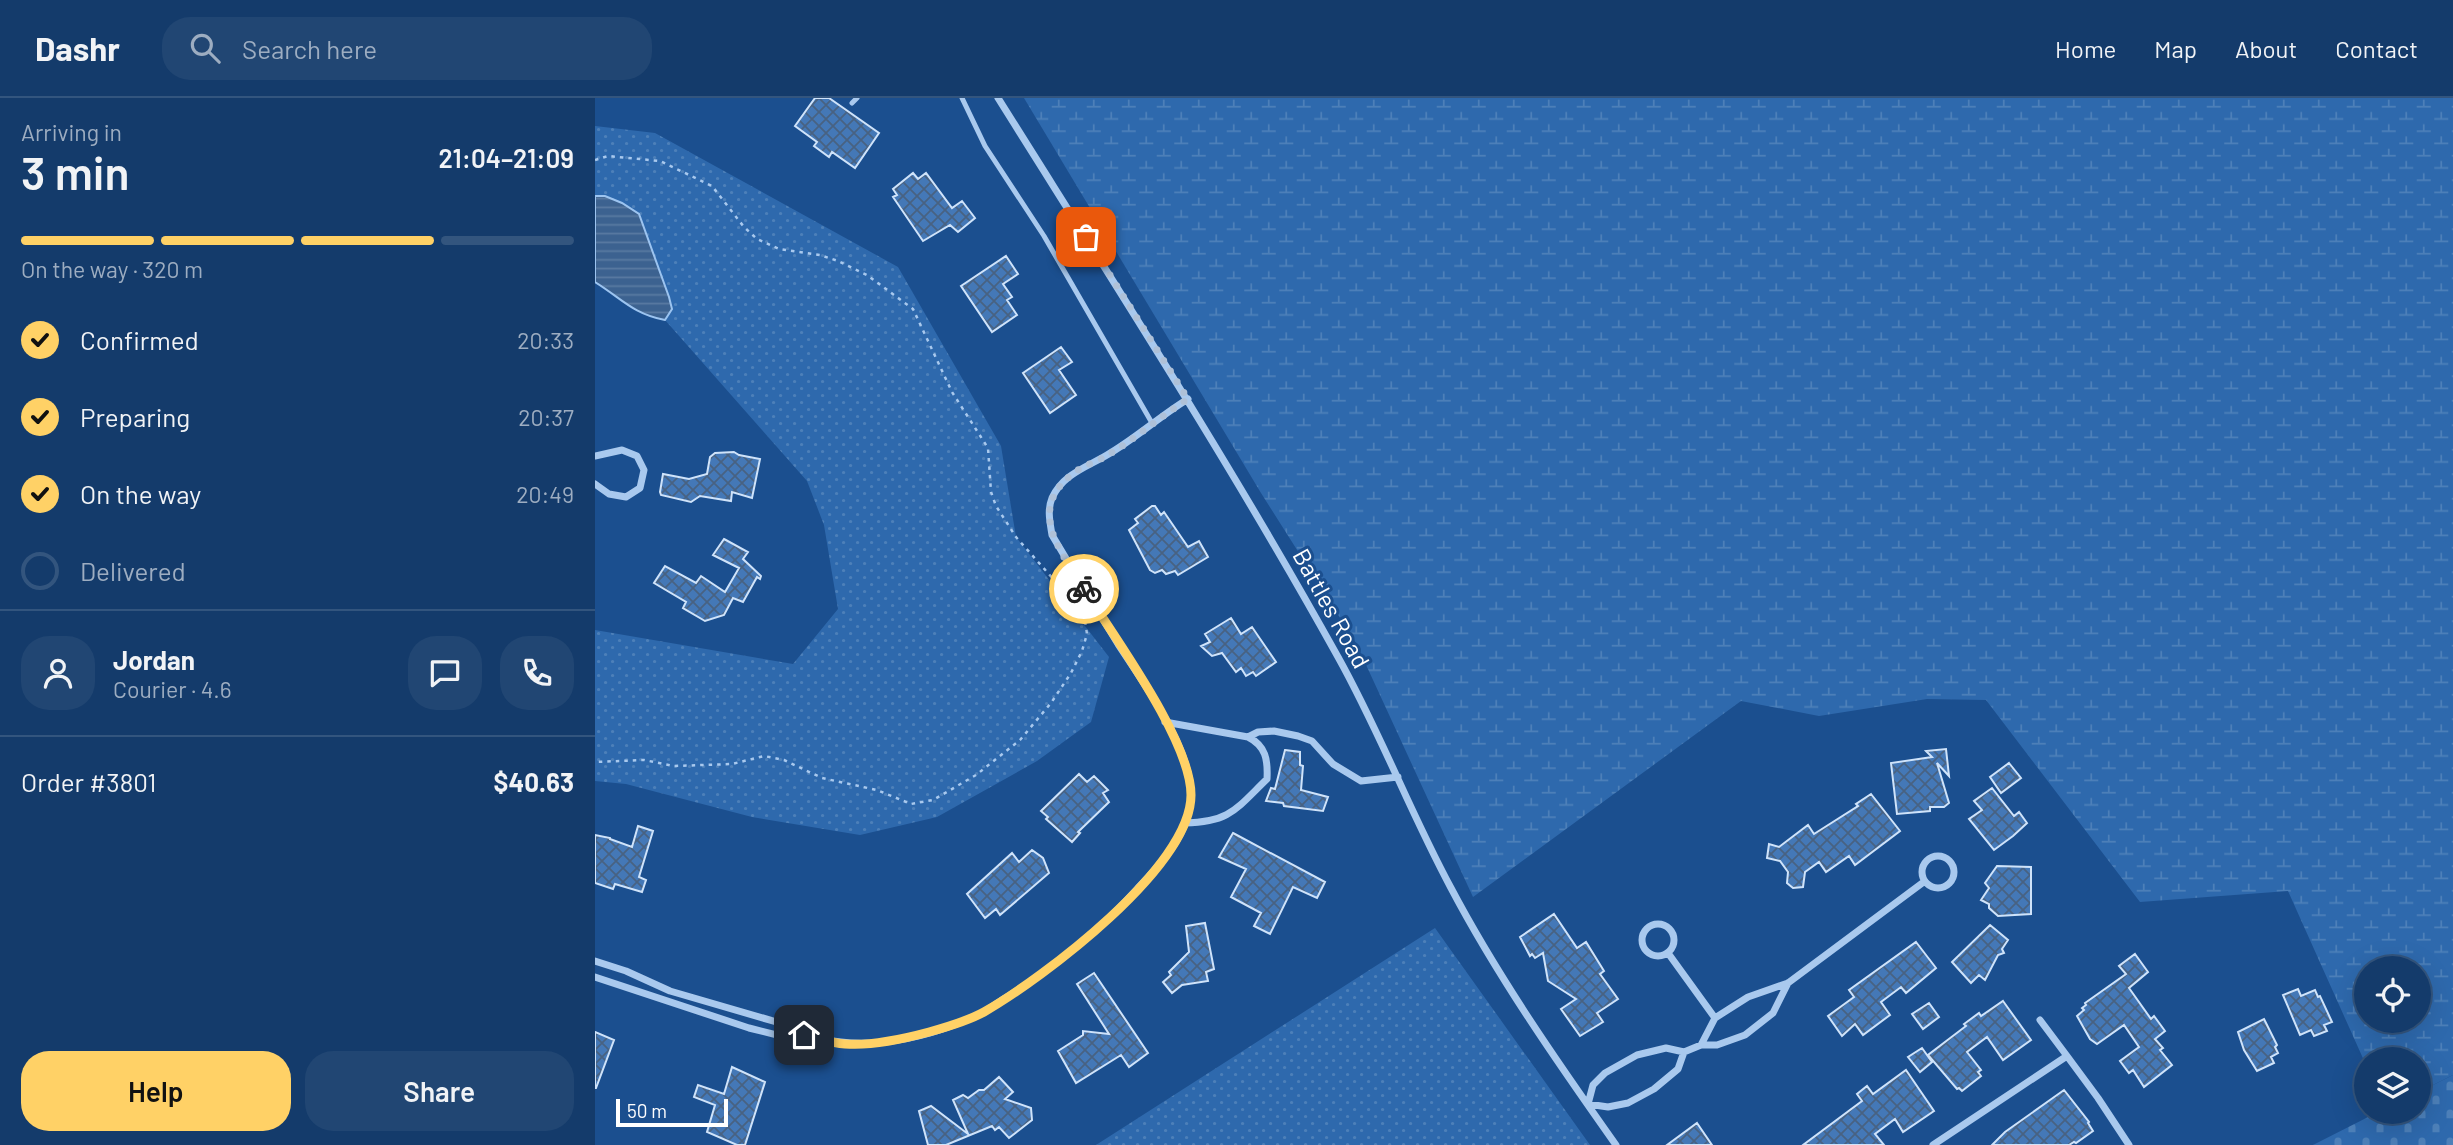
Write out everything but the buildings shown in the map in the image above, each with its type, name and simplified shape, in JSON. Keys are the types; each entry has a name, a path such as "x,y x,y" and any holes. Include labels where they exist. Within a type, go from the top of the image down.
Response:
{"street":[{"name":"Battles Road","path":"998,98 1188,399 1341,661 1450,886 1484,946 1616,1145"},
{"path":"595,961 626,971 670,991 787,1025 804,1035 846,1044 897,1040 931,1032 982,1013 1034,981 1101,925 1173,848 1185,823 1191,798 1190,781 1187,765 1165,722 1052,535 1048,514 1052,498 1062,483 1076,471 1108,455 1188,399"},
{"path":"595,456 621,450 637,456 644,470 640,488 627,497 609,494 595,484"},
{"path":"1165,722 1248,737 1258,742 1266,754 1267,779 1236,809 1223,818 1205,823 1185,823"},
{"path":"1248,737 1258,732 1274,731 1298,736 1312,741 1332,764 1361,781 1398,777"},
{"path":"1935,856 1950,862 1953,877 1947,885 1933,887 1925,881 1922,871 1926,861 1935,856"},
{"path":"1700,1045 1715,1018 1748,997 1788,983 1925,881"},
{"path":"1666,925 1673,933 1674,944 1668,953 1658,956 1648,953 1642,939 1650,926 1666,925"},
{"path":"1668,953 1715,1018"},
{"path":"595,977 749,1028 789,1038 804,1035"},
{"path":"1683,1052 1678,1069 1668,1080 1628,1103 1608,1107 1588,1104 1593,1086 1605,1073 1637,1055 1666,1048 1683,1052 1700,1045 1717,1045 1745,1035 1773,1013 1788,983"},
{"path":"2040,1020 2129,1145"},
{"path":"1933,1145 2067,1056"}],"lane":[{"path":"962,98 985,146 1044,236 1152,423"}],"path":[{"path":"595,160 607,156 660,161 712,186 744,227 757,239 779,249 820,255 838,261 867,275 913,309 952,392 988,448 991,492 996,506 1016,537 1078,607 1085,621 1087,634 1071,673 1051,704 1020,740 976,775 933,800 911,804 877,790 822,778 783,760 764,756 732,764 674,766 644,760 595,762"}],"green space":[{"path":"1024,98 2453,98 2453,1075 2431,1086 2431,1047 2358,1047 2288,891 2140,902 1986,700 1927,699 1819,716 1741,701 1473,897 1356,643 1261,493"},
{"path":"595,126 655,133 898,267 1001,446 1016,537 1109,657 1091,722 1037,761 937,817 860,835 752,817 626,784 595,781 595,630 793,664 838,609 824,525 807,481 665,320 636,310 595,282"},
{"path":"1435,928 1590,1145 1096,1145"},
{"path":"2453,1075 2453,1145 2313,1145 2354,1124 2431,1124 2431,1086"}],"shaded area":[{"path":"595,196 605,196 639,214 672,309 665,320 636,310 595,282"}],"way so far":[{"path":"1084,589 1052,535 1048,514 1052,498 1062,483 1076,471 1108,455 1188,399 1086,237"}],"route":[{"path":"804,1035 846,1044 897,1040 931,1032 982,1013 1034,981 1075,948 1127,900 1173,848 1188,816 1191,798 1187,765 1150,695 1084,589"}]}
